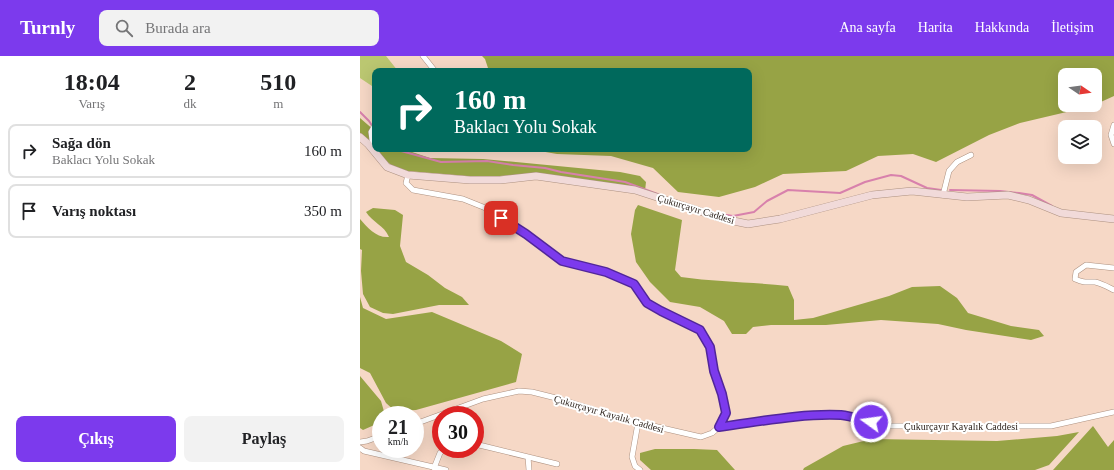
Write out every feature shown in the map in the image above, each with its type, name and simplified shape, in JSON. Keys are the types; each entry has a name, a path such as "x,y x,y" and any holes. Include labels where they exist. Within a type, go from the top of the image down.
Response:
{"street":[{"path":"423,56 433,68"},
{"path":"1114,125 1111,135 1114,144"},
{"path":"372,129 370,132 372,142"},
{"name":"Çukurçayır Caddesi","path":"360,137 372,149"},
{"name":"Çukurçayır Caddesi","path":"375,152 387,167 408,175 470,180 500,180 536,176 635,190 724,219 748,224 780,219 872,195 912,191 967,197 1008,195 1029,200 1061,213 1114,219"},
{"path":"943,195 949,171 957,162 971,155"},
{"path":"408,175 406,183 413,190 463,199 488,210 526,234 562,261 606,272 634,284 647,303 700,330 710,347 714,371 726,413 719,427"},
{"path":"1114,268 1086,265 1076,272 1075,279 1085,283 1095,282 1114,290"},
{"name":"Çukurçayır Kayalık Caddesi","path":"424,421 483,399 519,391 532,392 560,399 638,423 701,437 712,433 719,427 795,417 826,415 843,415 889,426 1051,426 1114,412"},
{"path":"638,423 632,456 635,466 640,470"},
{"path":"360,442 372,439"},
{"path":"484,446 557,464"},
{"path":"360,448 364,451 446,470"},
{"path":"528,457 529,470"},
{"path":"434,468 438,458"}],"green space":[{"path":"360,56 386,56 396,68 372,68 372,86 360,78"},
{"path":"482,56 1114,56 1114,96 1102,102 1102,68 1058,68 1058,112 1067,112 1020,123 989,135 936,162 913,154 878,156 846,171 783,174 755,187 719,197 678,192 653,168 611,156 557,154 545,152 752,152 752,68 488,68 485,59"},
{"path":"360,118 372,128 372,146 360,133"},
{"path":"378,152 412,152 430,158 483,159 620,172 640,176 646,182 645,191 541,174 479,177 407,171 394,167"},
{"path":"638,205 682,220 675,270 681,277 788,286 794,300 794,320 813,318 889,296 912,287 940,286 957,298 968,313 1011,326 1039,330 1044,336 1031,340 938,324 881,320 826,325 771,325 753,327 746,334 732,334 724,321 700,307 670,302 650,282 636,262 631,234 635,210"},
{"path":"373,208 395,210 403,215 400,246 406,262 428,275 445,288 462,297 469,305 439,305 393,314 383,313 370,307 363,294 360,219 376,234 389,237 387,233 366,212"},
{"path":"360,297 363,308 386,319 432,312 501,341 522,354 516,382 424,408 424,406 389,406 386,403 370,373 360,368"},
{"path":"360,376 381,401 382,406 372,406 372,426 363,430 360,428"},
{"path":"1093,426 1108,447 1114,440 1114,470 1053,470"},
{"path":"1079,432 1049,465 1035,470 803,470 804,468 843,446 872,439 997,441 1057,436"},
{"path":"655,449 717,450 735,470 651,470 640,460 640,453"}],"waterway":[{"path":"360,112 372,126"},
{"path":"405,152 441,162 487,161 545,168 625,182 663,196"},
{"path":"720,214 733,216 754,212 767,201 788,190 840,193 865,182 891,175 901,176 927,188 941,190"},
{"path":"950,190 1000,191 1032,195 1052,206"}],"route":[{"path":"501,218 526,234 562,261 606,272 634,284 647,303 700,330 710,347 714,371 722,394 726,413 719,427 795,417 826,415 843,415 871,422"}]}
